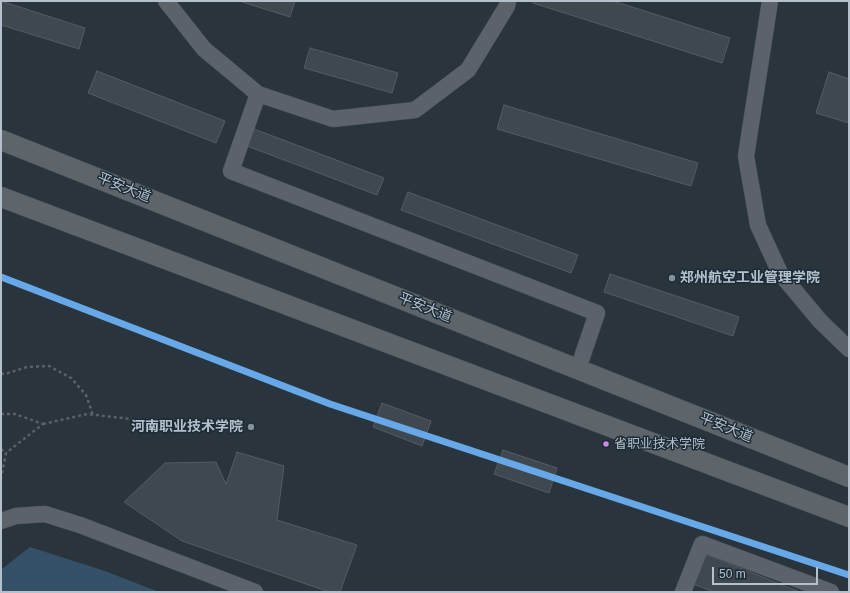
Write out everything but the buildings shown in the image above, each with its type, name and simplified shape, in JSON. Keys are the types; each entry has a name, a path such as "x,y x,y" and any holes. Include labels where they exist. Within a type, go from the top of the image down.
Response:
{"main road":[{"name":"平安大道","path":"1,140 849,477"},
{"path":"1,197 849,517"}],"street":[{"path":"166,1 204,48 258,94 333,119 415,110 468,70 507,6 508,1"},
{"path":"770,1 746,156 758,225 780,273 820,321 849,349"},
{"path":"258,94 231,171 597,313 578,369"},
{"path":"1,507 16,516"},
{"path":"1,521 16,516 45,514 80,525 255,592"},
{"path":"683,592 702,544 831,592"}],"path":[{"path":"1,374 27,367 49,366 71,378 86,395 93,415"},
{"path":"1,414 15,414 44,424"},
{"path":"1,478 6,453 44,424 87,414 148,421"},
{"path":"1,448 6,453"}],"water":[{"path":"30,547 105,571 159,592 1,592 1,570"}],"transit line":[{"path":"1,277 330,404 849,575"}],"place":[{"name":"郑州航空工业管理学院","path":"672,278"},
{"name":"河南职业技术学院","path":"251,427"},
{"name":"省职业技术学院","path":"606,444"}]}
